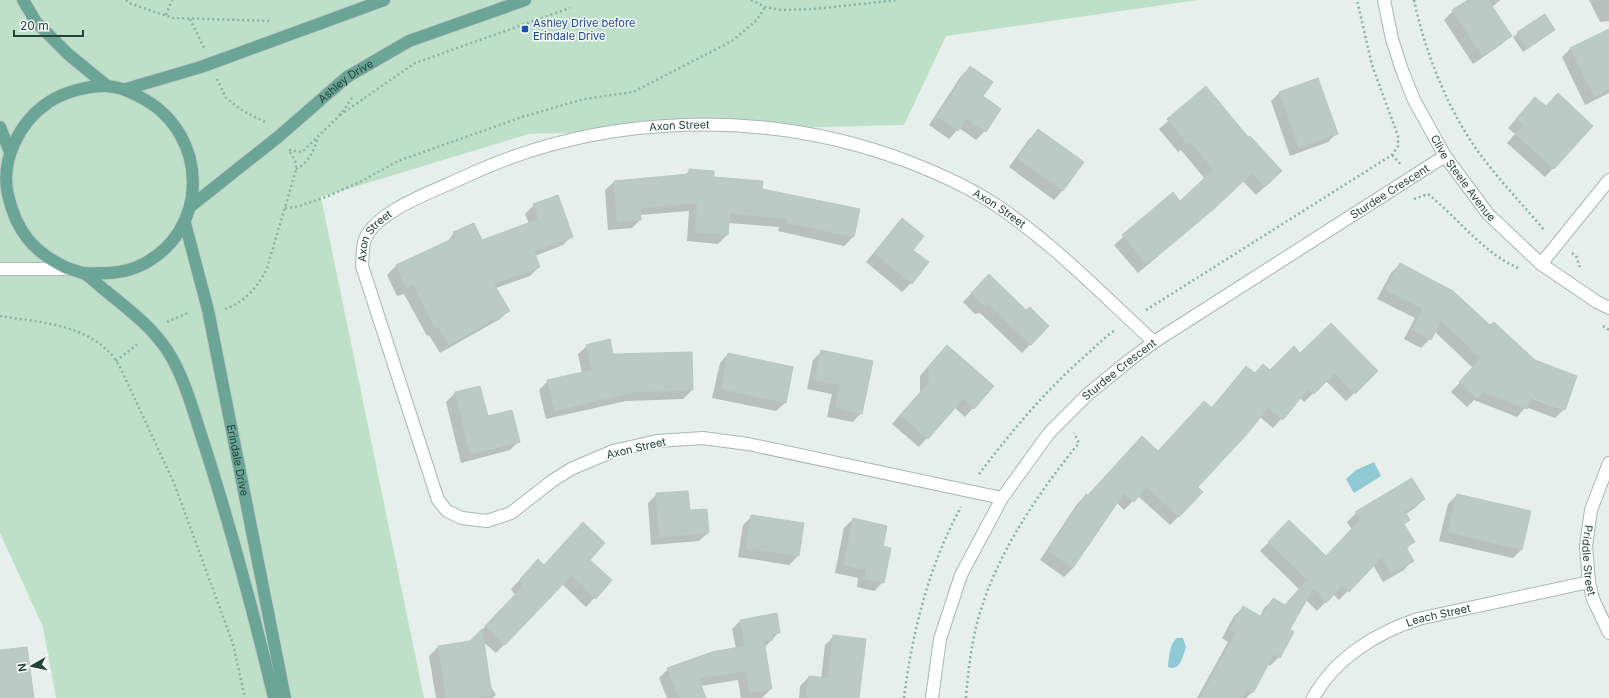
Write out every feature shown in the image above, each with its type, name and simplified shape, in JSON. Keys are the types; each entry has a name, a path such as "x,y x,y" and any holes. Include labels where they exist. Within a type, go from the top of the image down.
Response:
{"main road":[{"path":"23,0 36,22 68,54 107,86"},
{"path":"126,90 201,67 384,0"},
{"name":"Ashley Drive","path":"191,206 278,137 347,77 409,41 525,0"},
{"path":"107,86 126,90 152,103 174,124 188,150 193,181 191,206 185,223 159,254 136,267 110,274 84,273 68,269 45,257 26,239 12,210 3,168 15,140 30,119 49,102 73,91 107,86"},
{"path":"0,127 10,152"},
{"name":"Erindale Drive","path":"185,223 208,310 285,698"},
{"name":"Erindale Drive","path":"84,273 141,318 168,351 181,378 197,422 227,516 263,650 274,698"}],"street":[{"name":"Clive Steele Avenue","path":"1384,0 1392,40 1402,70 1414,100 1445,156 1488,214 1541,264 1597,302 1609,308"},
{"name":"Axon Street","path":"1002,498 748,444 703,438 658,441 613,451 571,469 552,481 511,513 487,521 462,518 447,511 438,500 362,266 365,239 375,224 391,211 490,165 558,143 594,135 666,126 738,125 808,133 876,150 940,174 998,206 1050,246 1154,342"},
{"name":"Sturdee Crescent","path":"932,698 940,639 961,575 1002,498 1049,433 1088,394 1154,342 1445,156"},
{"path":"1541,264 1609,180"},
{"path":"0,269 68,269"},
{"name":"Priddle Street","path":"1609,463 1591,510 1586,546 1589,582 1593,599 1609,633"},
{"name":"Leach Street","path":"1313,698 1320,685 1332,670 1362,645 1398,625 1418,619 1589,582"}],"path":[{"path":"126,0 129,3 172,18 277,21"},
{"path":"166,15 172,0"},
{"path":"751,0 764,7 781,10 814,9 898,0"},
{"path":"1414,0 1422,34 1434,69 1468,137 1500,180 1546,231 1576,256 1579,266 1584,271"},
{"path":"285,208 326,197 360,182 398,161 522,117 584,99 633,92 732,42 757,20 764,7"},
{"path":"289,150 302,152 340,115 415,62 570,8"},
{"path":"116,361 168,322 192,312 226,309 250,294 264,276 296,170 296,163 289,150 265,122 243,111 226,98"},
{"path":"296,170 305,164 318,138"},
{"path":"1409,201 1428,194 1442,205 1480,242 1501,259 1523,272"},
{"path":"0,316 66,327 88,336 107,350 120,367 174,483 233,644 245,698"},
{"path":"1602,326 1609,330"},
{"path":"966,698 970,657 978,622 991,584 1031,507 1054,474 1079,443 1074,432 1079,428"}],"green space":[{"path":"0,0 1198,0 946,36 904,125 529,134 321,197 424,698 56,698 43,627 0,533"}],"water":[{"path":"1374,462 1381,476 1354,493 1346,479 1356,470"},
{"path":"1177,638 1183,638 1186,647 1182,659 1178,665 1172,668 1168,667 1169,655 1172,644"}],"building":[{"path":"1468,0 1488,0 1512,36 1482,56 1452,10"},
{"path":"1545,14 1555,30 1527,49 1517,32"},
{"path":"1609,29 1609,89 1594,97 1570,48"},
{"path":"970,66 993,82 983,96 1001,109 986,132 966,119 958,131 937,116"},
{"path":"1318,78 1338,134 1299,148 1279,92"},
{"path":"1206,86 1248,137 1250,136 1282,171 1265,187 1252,173 1215,208 1147,265 1122,235 1173,192 1180,201 1213,170 1190,142 1187,144 1167,119"},
{"path":"1558,93 1593,126 1554,169 1515,134 1523,125 1516,119 1535,97 1546,106"},
{"path":"1038,129 1084,162 1063,191 1017,158"},
{"path":"689,169 714,171 714,177 763,181 762,189 860,209 854,237 787,223 787,219 730,213 728,235 695,232 697,203 640,208 641,220 617,222 614,181 689,174"},
{"path":"558,195 573,237 534,251 540,267 494,284 510,311 449,345 438,327 435,328 413,285 406,288 396,265 456,237 453,232 474,223 482,240 539,219 533,204"},
{"path":"902,218 924,236 913,250 929,262 912,284 874,253"},
{"path":"1400,263 1453,291 1490,325 1494,322 1535,360 1577,376 1565,410 1531,397 1527,409 1483,392 1477,399 1459,382 1481,358 1441,321 1431,340 1412,330 1423,309 1385,290"},
{"path":"989,274 1026,310 1030,307 1049,326 1031,345 989,305 984,306 971,293"},
{"path":"1331,323 1378,371 1355,394 1335,373 1314,394 1308,389 1283,420 1268,408 1247,434 1198,487 1203,492 1179,517 1147,487 1134,502 1124,493 1073,568 1048,551 1086,494 1088,495 1142,436 1158,451 1204,401 1212,408 1246,366 1255,373 1263,364 1270,370 1294,346 1300,353"},
{"path":"610,339 613,354 692,352 693,390 636,392 555,411 547,380 592,370 586,345"},
{"path":"947,345 994,386 974,409 963,399 928,439 900,415 929,383 928,367"},
{"path":"821,350 873,361 862,414 835,408 840,385 815,380"},
{"path":"728,353 793,367 786,403 721,389"},
{"path":"480,386 488,416 512,410 520,442 470,454 455,392"},
{"path":"1412,478 1425,499 1405,511 1410,520 1404,524 1415,542 1406,547 1414,561 1392,574 1382,557 1349,592 1342,586 1326,603 1313,589 1290,629 1294,632 1280,658 1274,654 1253,693 1247,689 1242,698 1200,698 1236,633 1230,629 1243,606 1262,617 1273,598 1285,605 1307,580 1268,542 1289,520 1326,556 1360,520 1355,512"},
{"path":"688,491 690,510 707,509 709,533 659,537 656,493"},
{"path":"1457,494 1531,511 1522,550 1448,532"},
{"path":"751,515 804,523 799,556 746,548"},
{"path":"853,518 887,526 883,546 891,548 884,583 865,579 866,570 843,565"},
{"path":"583,522 605,543 590,560 612,580 596,599 571,576 505,645 485,626 523,586 520,579 538,559 544,565"},
{"path":"777,613 780,633 772,634 773,640 764,641 772,689 750,693 746,671 699,679 706,698 679,698 667,668 712,652 745,646 740,620"},
{"path":"482,629 492,695 475,698 446,698 438,646 470,641"},
{"path":"833,635 866,639 859,698 806,698 809,676 828,678"},
{"path":"27,647 34,698 0,698 0,650"}],"place":[{"name":"Ashley Drive before Erindale Drive","path":"525,29"}]}
